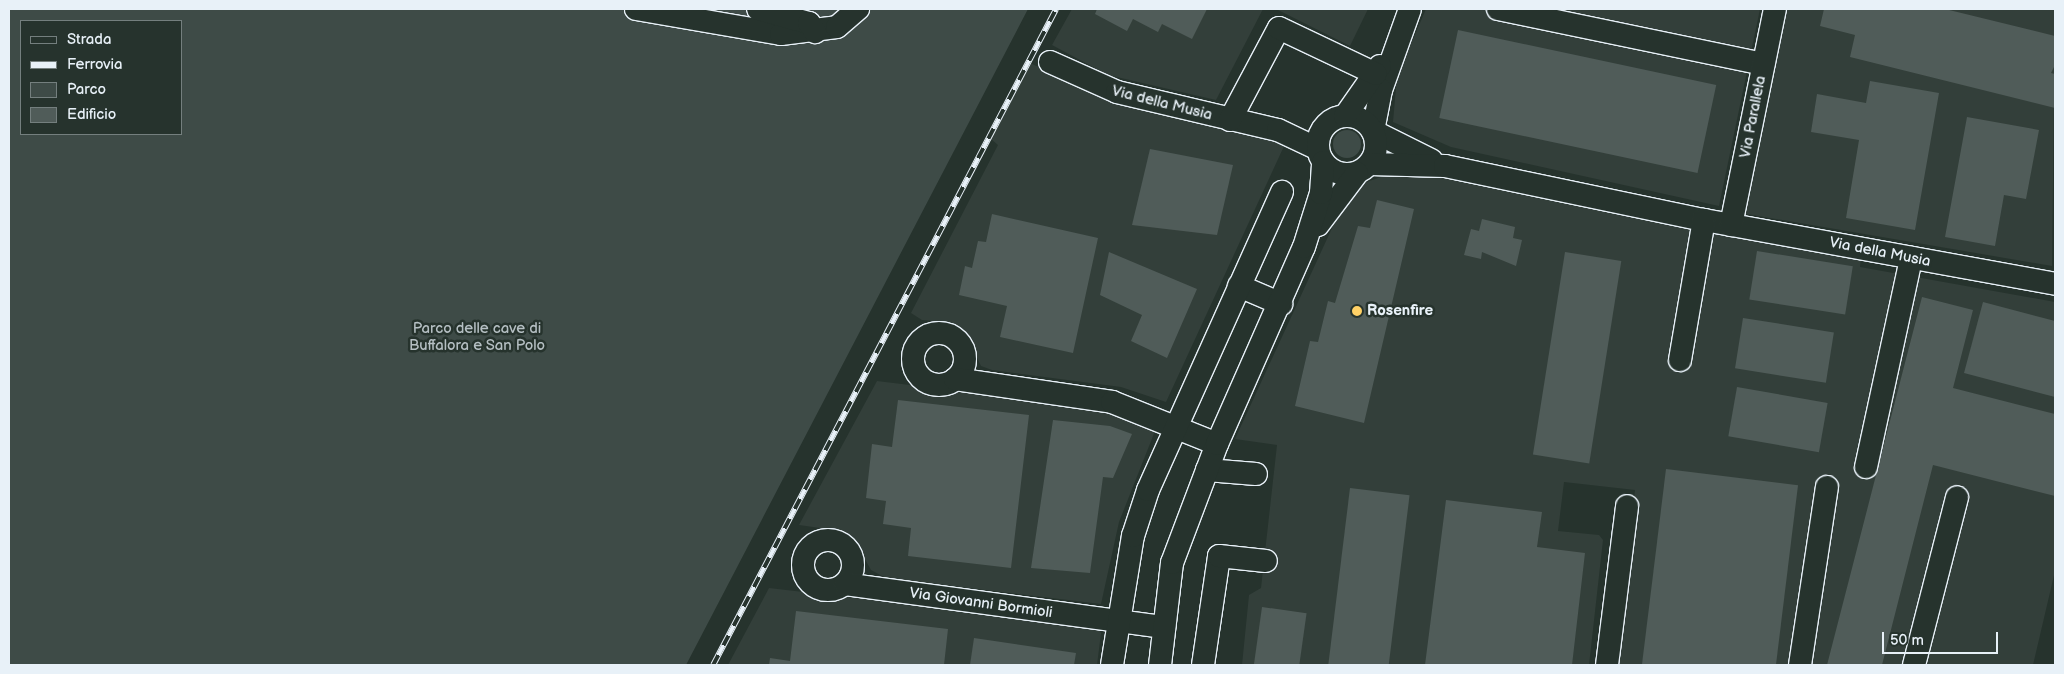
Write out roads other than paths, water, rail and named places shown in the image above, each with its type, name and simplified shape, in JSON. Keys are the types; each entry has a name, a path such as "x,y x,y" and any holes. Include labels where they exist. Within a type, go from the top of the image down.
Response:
{"street":[{"path":"636,9 781,34 815,32 848,21 858,9"},
{"path":"758,9 809,23 815,32"},
{"path":"1498,9 1763,64"},
{"name":"Via Parallela","path":"1731,225 1774,9"},
{"path":"1345,116 1376,74 1406,19"},
{"path":"1304,247 1363,169 1376,148 1373,131 1380,90 1406,19"},
{"path":"1230,120 1279,28 1376,74"},
{"name":"Via della Musia","path":"1050,62 1117,92 1230,120 1278,130 1324,126 1345,116 1361,119 1373,131 1446,166 1704,220 2055,284"},
{"path":"1160,665 1172,563 1217,444 1304,247 1321,193 1320,156 1324,126"},
{"name":"Via della Musia","path":"1278,130 1320,156 1338,174 1363,169 1446,166"},
{"path":"1112,665 1133,536 1175,426 1282,192"},
{"path":"1680,360 1704,220"},
{"path":"1866,467 1911,258"},
{"path":"1239,286 1280,304"},
{"path":"955,379 1112,402 1217,444"},
{"path":"1207,470 1256,474"},
{"path":"1800,665 1827,487"},
{"path":"1914,665 1957,498"},
{"path":"1607,665 1627,506"},
{"path":"1203,665 1219,556 1266,561"},
{"name":"Via Giovanni Bormioli","path":"844,584 1164,627"}],"railway":[{"path":"713,665 1056,9"}],"place":[{"name":"Rosenfire","path":"1357,311"}],"park label":[{"name":"Parco delle cave di Buffalora e San Polo","path":"477,336"}]}
